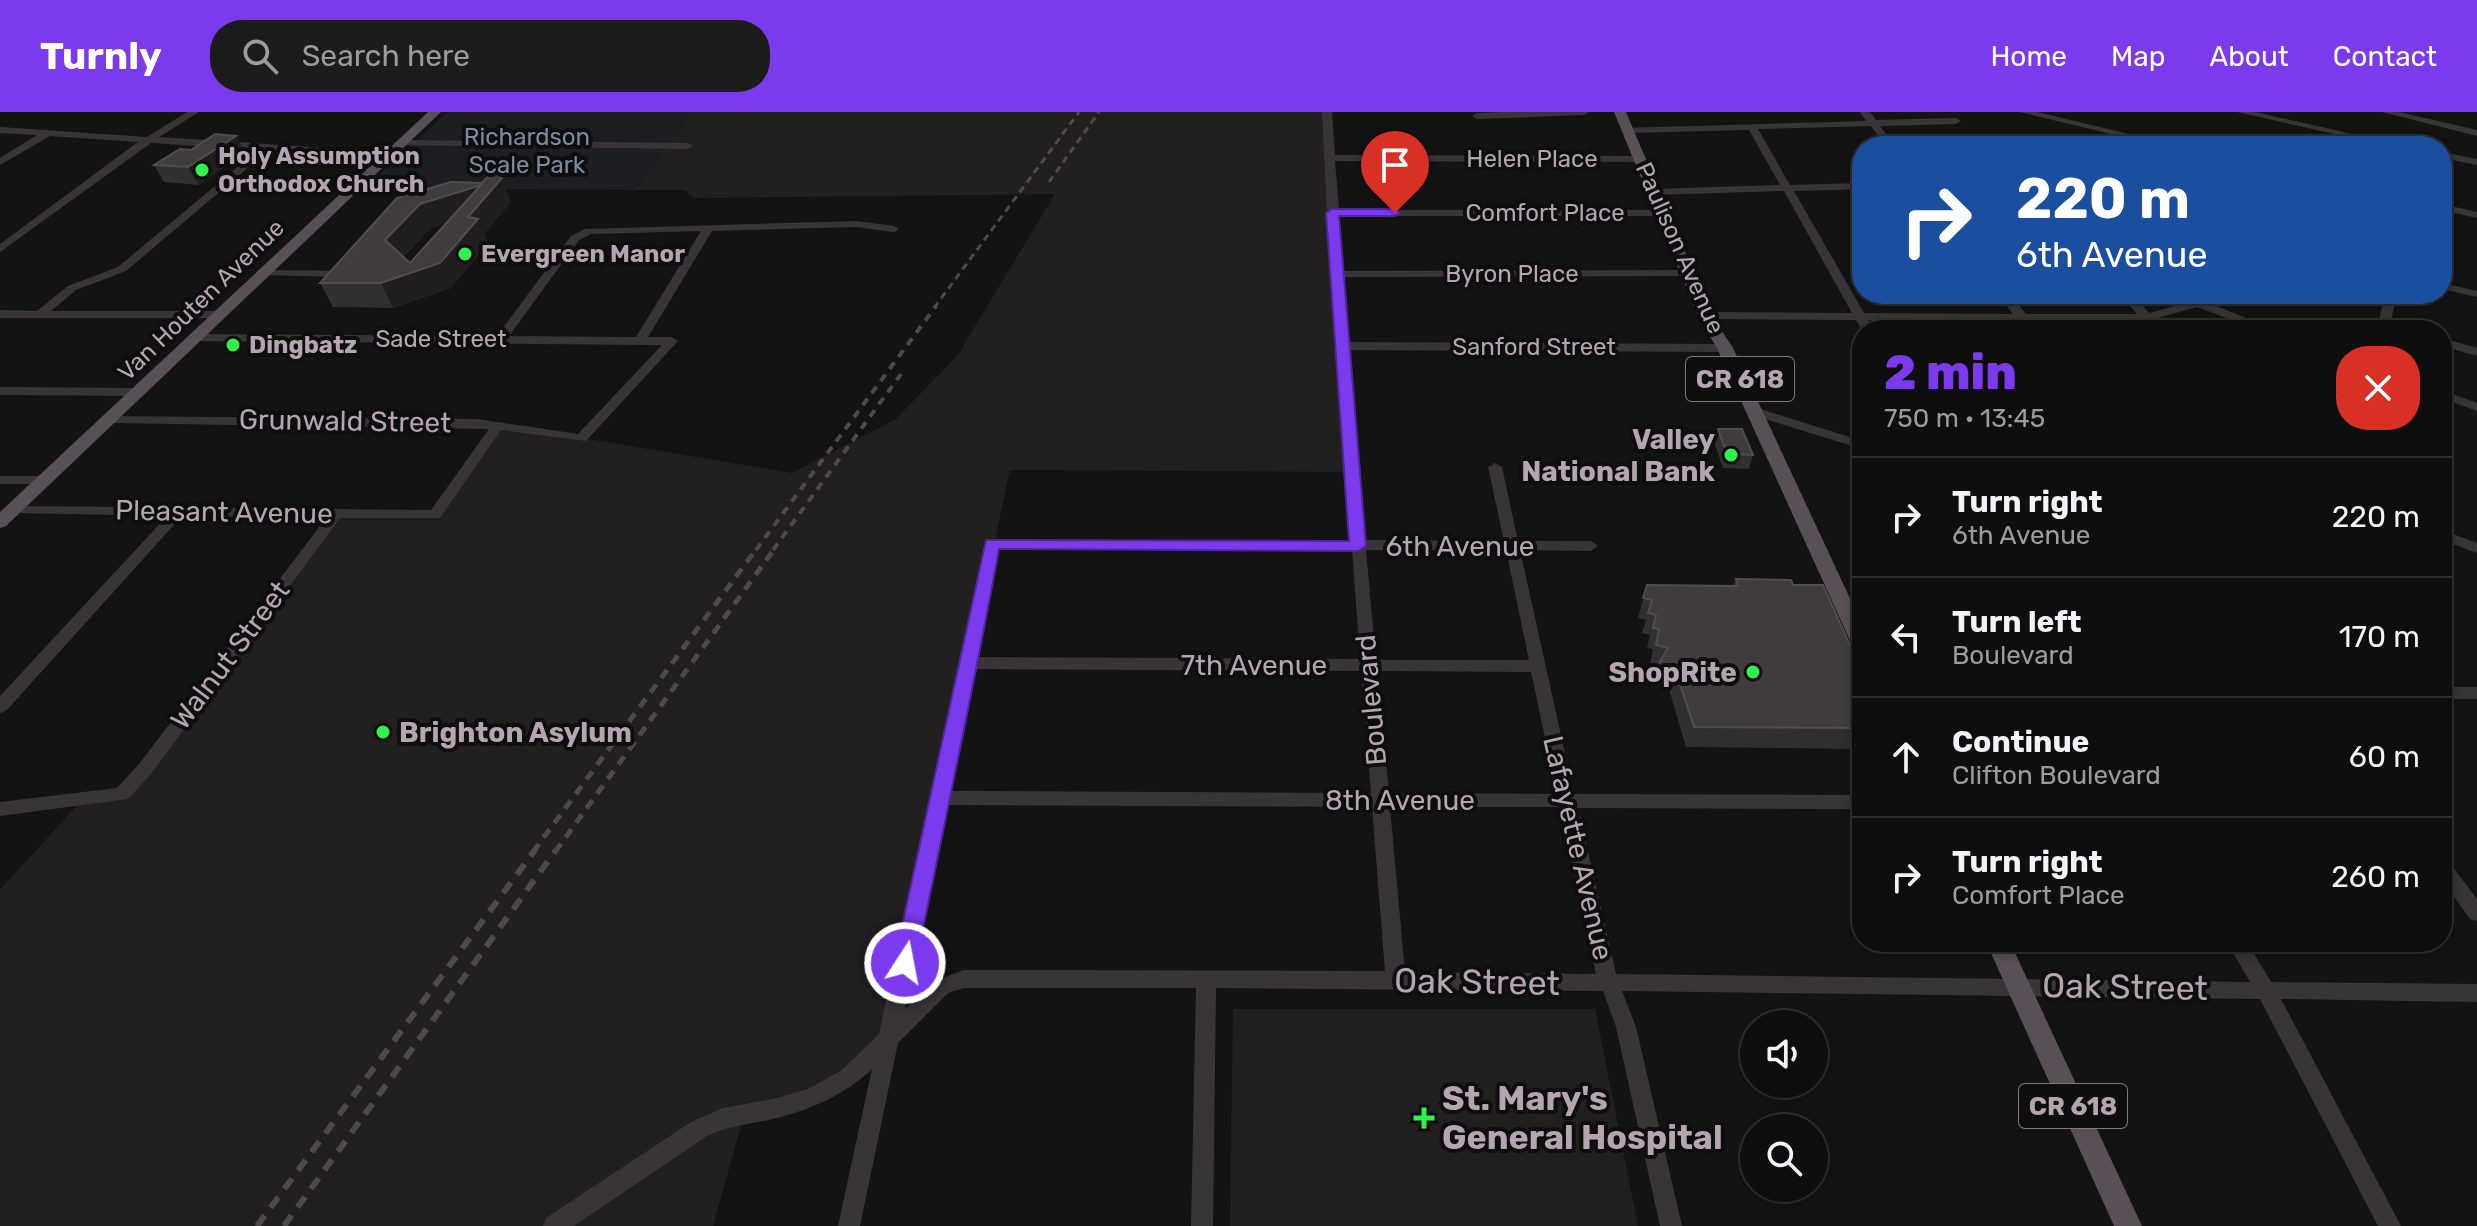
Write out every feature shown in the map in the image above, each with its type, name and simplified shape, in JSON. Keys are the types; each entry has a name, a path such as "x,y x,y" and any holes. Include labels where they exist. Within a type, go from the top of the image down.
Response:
{"main road":[{"name":"Van Houten Avenue","path":"0,522 435,112"},
{"name":"Paulison Avenue","path":"1620,112 1705,316 1725,348 1852,622"},
{"name":"CR 618","path":"2003,952 2128,1226"}],"street":[{"path":"0,249 150,139 194,112"},
{"name":"Boulevard","path":"1327,112 1351,467 1396,980"},
{"path":"1477,116 1584,112"},
{"path":"1865,112 1883,136"},
{"path":"1936,122 1944,112"},
{"path":"2024,112 2130,136"},
{"path":"2242,112 2311,123 2362,136"},
{"path":"2387,112 2477,133"},
{"path":"1628,130 1956,121"},
{"path":"1752,127 1852,302"},
{"path":"0,130 388,155"},
{"path":"0,162 48,133"},
{"path":"401,143 688,146"},
{"path":"40,314 72,288 122,269 266,148"},
{"path":"2452,157 2477,162"},
{"name":"Helen Place","path":"1329,158 1640,159"},
{"path":"1653,192 1852,186"},
{"path":"2452,209 2477,215"},
{"name":"Comfort Place","path":"1332,213 1661,213"},
{"path":"500,340 581,235 600,229 856,224 894,229"},
{"path":"640,340 709,227"},
{"path":"261,273 346,274"},
{"name":"Byron Place","path":"1337,274 1687,273"},
{"path":"2452,288 2477,294"},
{"path":"1853,304 1863,320"},
{"path":"2012,304 2023,318"},
{"path":"2134,304 2146,318"},
{"path":"1705,316 2146,318 2184,304"},
{"path":"2213,304 2248,320"},
{"path":"0,314 217,315"},
{"name":"Sade Street","path":"194,337 672,341 581,438"},
{"path":"2452,345 2477,352"},
{"name":"Sanford Street","path":"1342,346 1725,348"},
{"path":"0,391 137,392"},
{"path":"2452,398 2477,407"},
{"path":"1754,411 1852,442"},
{"name":"Grunwald Street","path":"108,419 498,425 581,438"},
{"name":"Pleasant Avenue","path":"14,509 435,515 498,425"},
{"name":"Lafayette Avenue","path":"1495,467 1603,966 1626,1027 1671,1226"},
{"path":"0,480 44,480"},
{"path":"0,707 178,512"},
{"name":"Walnut Street","path":"0,809 122,794 145,769 336,514"},
{"path":"2452,539 2477,548"},
{"name":"6th Avenue","path":"969,663 992,543 1591,546"},
{"path":"849,1226 969,663"},
{"name":"7th Avenue","path":"969,663 1538,666"},
{"path":"2452,693 2477,693"},
{"name":"8th Avenue","path":"939,798 1852,802"},
{"path":"2452,879 2477,913"},
{"path":"2243,952 2390,1226"},
{"name":"Oak Street","path":"554,1226 699,1129 723,1118 773,1109 813,1097 849,1077 941,987 964,979 1396,980 2477,993"},
{"path":"1202,1226 1206,980"}],"shaded area":[{"path":"691,112 1323,112 1352,472 1010,470 886,1052 741,1126 713,1226 0,1226 0,890 81,801 119,797 338,516 433,516 497,424 792,473 896,419 957,356 1055,194 693,198 685,190 635,190"},
{"name":"St. Mary's General Hospital","path":"1233,1009 1595,1009 1638,1226 1230,1226"}],"green space":[{"name":"Richardson Scale Park","path":"448,112 691,112 635,190 364,188"}],"building":[{"path":"215,134 236,136 188,167 154,165 180,149 191,150"},
{"path":"493,171 502,178 468,217 478,219 440,263 381,283 320,283 397,198 451,182 482,183","holes":["481,185 410,263 385,240 420,204"]},
{"path":"1718,429 1742,429 1753,455 1727,454"},
{"name":"ShopRite","path":"1736,579 1791,580 1793,585 1823,585 1852,650 1852,728 1694,727 1674,666 1658,665 1668,648 1656,645 1659,629 1653,628 1656,615 1648,613 1652,600 1643,598 1647,585 1738,586"}],"railway":[{"path":"934,308 1079,112"},
{"path":"1049,182 1099,112"},
{"path":"756,550 936,306"},
{"path":"773,550 901,374"},
{"path":"533,852 757,548"},
{"path":"555,852 775,548"},
{"path":"257,1226 535,850"},
{"path":"284,1226 556,850"}],"place":[{"name":"Holy Assumption Orthodox Church","path":"202,170"},
{"name":"Evergreen Manor","path":"465,254"},
{"name":"Dingbatz","path":"233,345"},
{"name":"Valley National Bank","path":"1731,455"},
{"name":"ShopRite","path":"1753,672"},
{"name":"Brighton Asylum","path":"383,732"},
{"name":"St. Mary's General Hospital","path":"1424,1118"}],"route":[{"path":"905,963 939,798 956,735 992,543 1358,546 1332,213 1395,213"}]}
